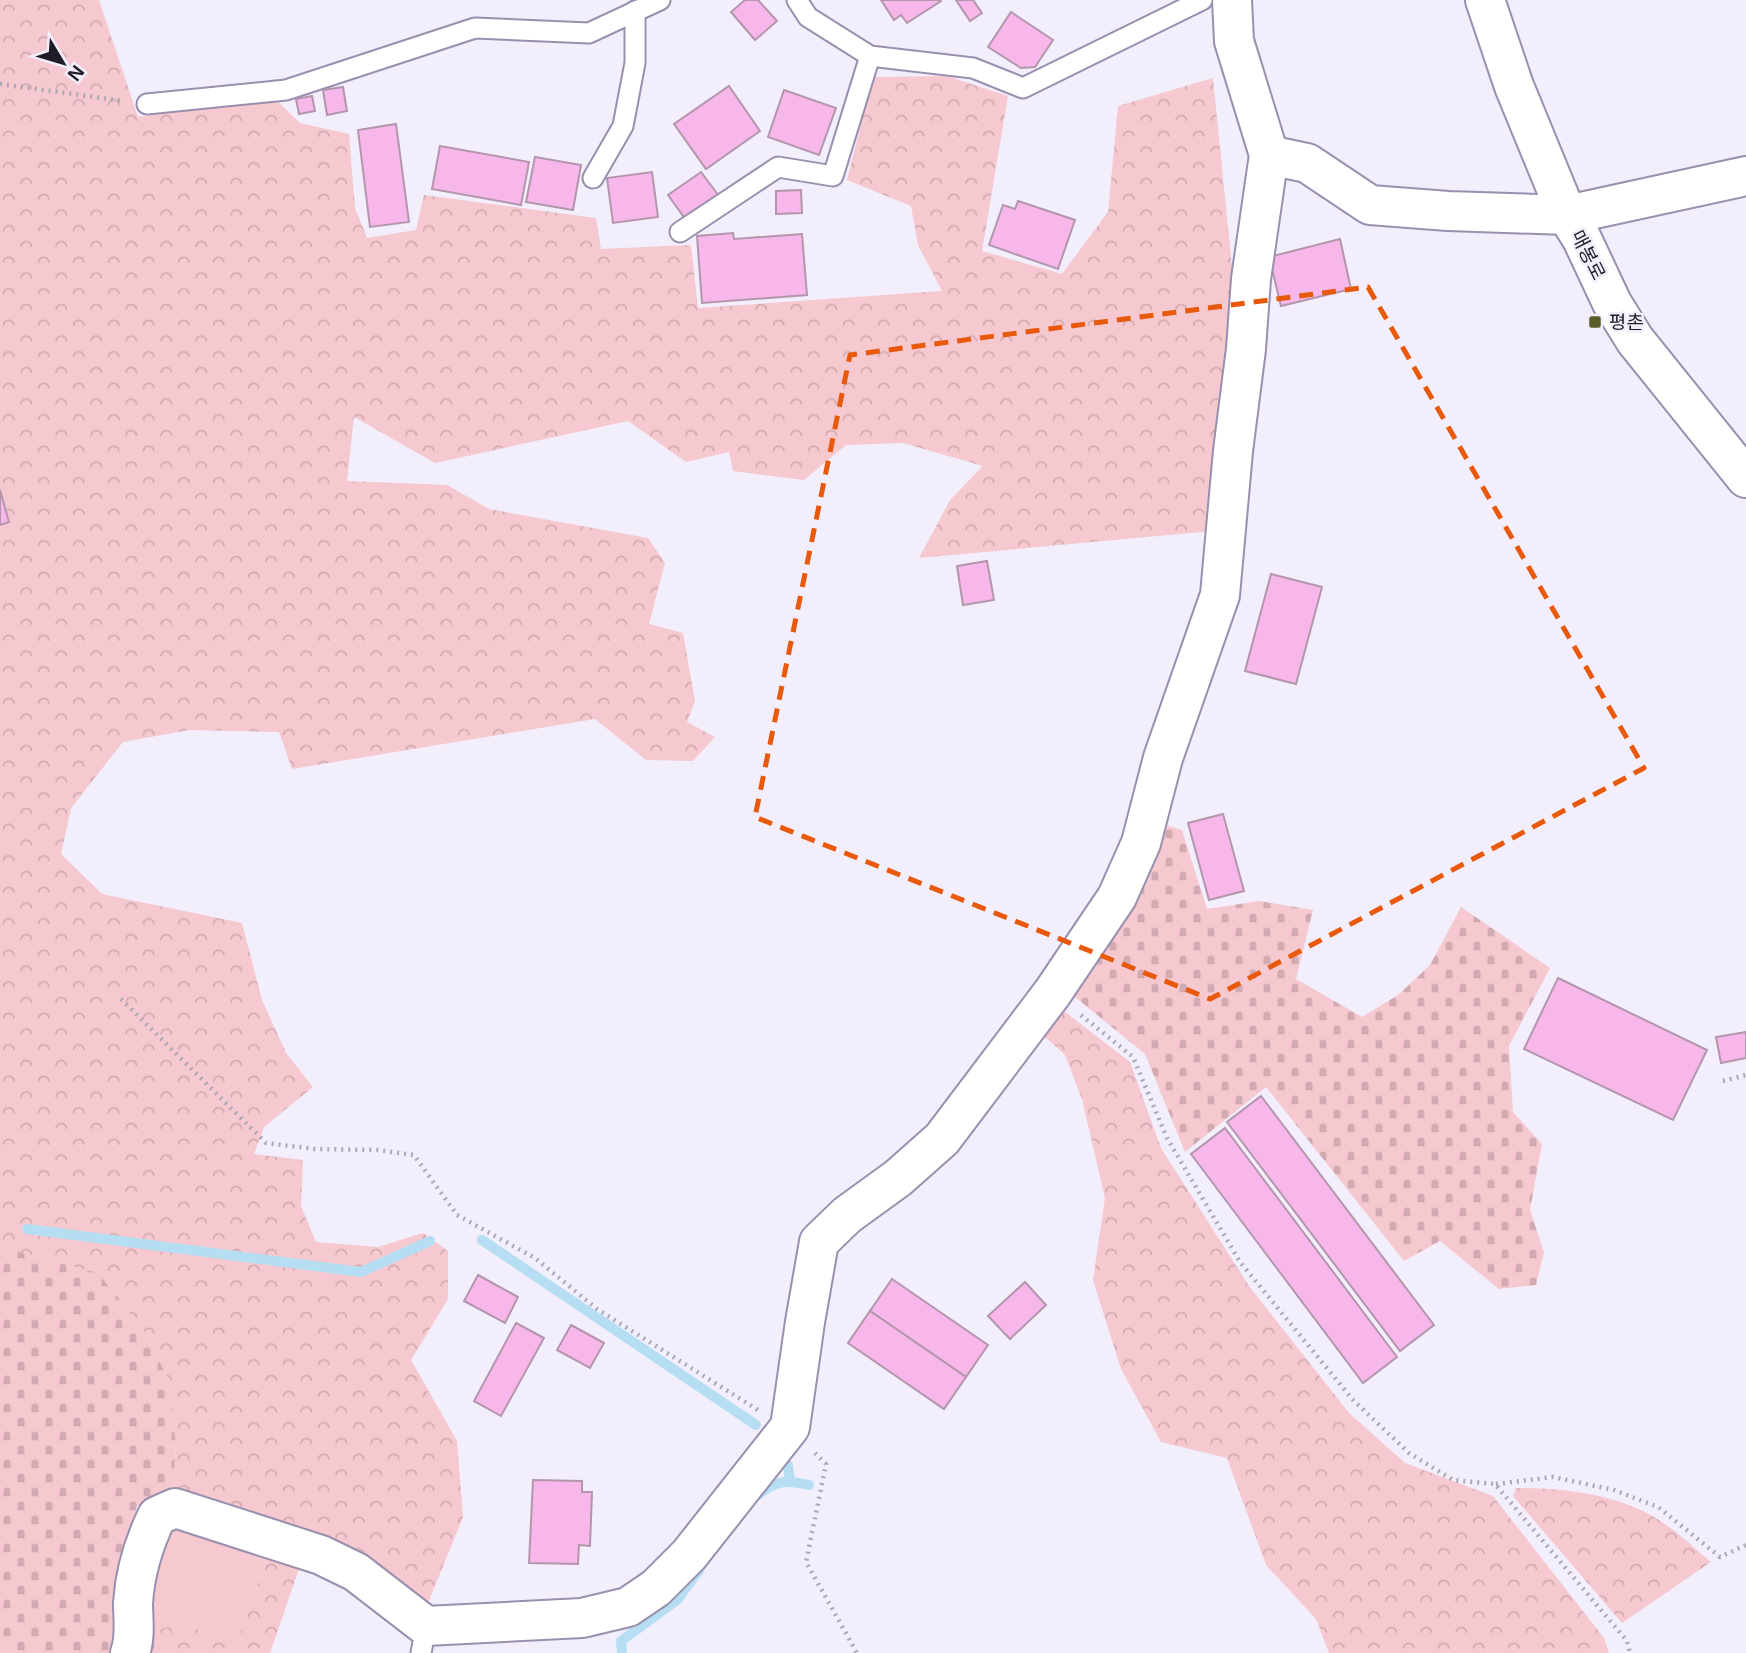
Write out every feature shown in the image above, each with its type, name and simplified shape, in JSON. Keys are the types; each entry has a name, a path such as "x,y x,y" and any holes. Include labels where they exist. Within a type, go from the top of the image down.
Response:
{"street":[{"path":"130,1653 134,1644 134,1599 143,1546 157,1516 175,1508 321,1555 356,1572 423,1639 582,1618 628,1607 656,1588 689,1556 790,1427 819,1242 847,1215 898,1178 942,1139 1053,992 1117,897 1141,844 1163,758 1220,595 1251,279 1269,155 1234,41 1232,0"},
{"name":"매봉로","path":"1485,0 1514,86 1567,215 1582,239 1612,303 1635,340 1728,459 1746,478"},
{"path":"1269,155 1307,163 1370,205 1448,211 1567,215 1746,176"}],"lane":[{"path":"147,104 286,90 475,28 589,33 660,0"},
{"path":"797,0 808,17 870,56 973,68 1023,88 1202,0"},
{"path":"593,178 623,126 635,63 635,12"},
{"path":"680,232 778,167 833,176 870,56"}],"path":[{"path":"0,84 147,104"},
{"path":"1053,992 1133,1057 1167,1138 1240,1262 1353,1401 1409,1453 1453,1480 1495,1484 1553,1477 1614,1490 1658,1507 1720,1557 1746,1545"},
{"path":"121,999 266,1143 414,1155 457,1215 535,1258 597,1310 790,1427 826,1464 806,1562 857,1653"},
{"path":"1723,1082 1746,1074"},
{"path":"1495,1484 1628,1641 1630,1653"}],"highlighted area":[{"path":"1368,287 1644,768 1210,999 755,817 850,355"}],"green space":[{"path":"0,0 99,0 138,117 275,99 300,123 349,134 355,208 367,238 416,230 424,195 596,218 601,249 691,245 698,308 942,291 918,245 911,206 847,180 873,77 947,76 1008,96 982,251 1062,274 1108,212 1118,106 1213,78 1235,297 1212,531 919,558 950,500 983,466 903,443 846,445 804,480 733,471 729,452 686,462 628,421 435,463 354,417 347,481 447,485 489,509 648,538 665,563 649,624 683,633 695,701 687,722 715,737 693,761 646,760 595,719 292,769 279,732 189,730 123,742 71,808 61,854 102,894 242,923 262,1000 286,1053 313,1087 264,1127 254,1154 303,1160 301,1206 316,1242 378,1247 423,1233 448,1251 448,1299 411,1360 457,1441 463,1517 426,1608 357,1558 173,1489 176,1445 0,1247"},
{"path":"1162,824 1182,830 1207,909 1259,901 1313,910 1296,979 1362,1017 1398,995 1430,965 1461,907 1550,968 1509,1046 1513,1112 1542,1144 1530,1210 1544,1252 1536,1285 1499,1289 1440,1241 1404,1261 1266,1087 1185,1152 1145,1054 1069,992"},
{"path":"1056,1005 1130,1062 1161,1148 1249,1286 1349,1413 1405,1463 1493,1496 1604,1638 1609,1653 1329,1653 1316,1619 1266,1565 1227,1458 1161,1442 1121,1369 1093,1280 1105,1198 1082,1099 1065,1055 1035,1028"},
{"path":"0,1247 98,1273 145,1332 167,1377 176,1445 173,1489 137,1506 120,1590 121,1653 0,1653"},
{"path":"1516,1488 1572,1491 1626,1504 1666,1525 1711,1562 1622,1623 1513,1496"},
{"path":"163,1525 271,1549 234,1651 188,1624 143,1631"},
{"path":"271,1549 301,1563 270,1653 137,1653 143,1631 188,1624 234,1650"}],"building":[{"path":"745,0 758,0 777,21 755,40 731,12"},
{"path":"881,0 941,1 907,23 901,15 894,20"},
{"path":"956,0 973,0 982,13 970,21"},
{"path":"1011,12 1053,40 1035,67 1021,68 988,47"},
{"path":"729,86 760,131 706,169 674,124"},
{"path":"343,87 347,111 327,115 323,90"},
{"path":"784,90 836,108 819,155 768,137"},
{"path":"312,96 315,111 299,114 296,99"},
{"path":"396,124 409,222 370,227 358,130"},
{"path":"440,146 529,162 521,205 432,189"},
{"path":"535,157 581,165 573,210 526,202"},
{"path":"652,172 658,217 613,223 607,178"},
{"path":"701,172 719,196 686,220 668,195"},
{"path":"801,190 802,213 776,214 776,191"},
{"path":"1018,201 1075,220 1058,269 989,245 1003,205 1015,209"},
{"path":"733,233 734,239 802,234 807,295 702,303 697,236"},
{"path":"1340,239 1351,289 1281,306 1269,257"},
{"path":"0,490 9,522 0,525"},
{"path":"987,561 994,600 963,605 957,566"},
{"path":"1271,574 1322,587 1296,684 1245,671"},
{"path":"1223,814 1244,891 1209,900 1188,823"},
{"path":"1558,978 1707,1050 1673,1120 1524,1049"},
{"path":"1746,1032 1746,1058 1721,1063 1716,1037"},
{"path":"1261,1096 1434,1325 1400,1351 1227,1122"},
{"path":"1225,1128 1397,1357 1363,1383 1191,1154"},
{"path":"478,1275 518,1297 505,1323 464,1301"},
{"path":"892,1279 988,1345 966,1377 870,1311"},
{"path":"1025,1282 1046,1305 1010,1339 988,1316"},
{"path":"870,1311 966,1377 944,1409 848,1343"},
{"path":"516,1323 544,1338 501,1416 474,1401"},
{"path":"571,1325 604,1343 590,1368 557,1350"},
{"path":"533,1480 582,1481 582,1492 592,1492 590,1546 579,1545 578,1564 529,1563"}],"waterway":[{"path":"27,1229 361,1272 430,1241"},
{"path":"482,1240 756,1425"},
{"path":"788,1465 790,1481"},
{"path":"758,1495 770,1486 782,1482 809,1485"},
{"path":"622,1653 621,1641 677,1600 699,1570"}],"place":[{"name":"평촌","path":"1595,322"}]}
